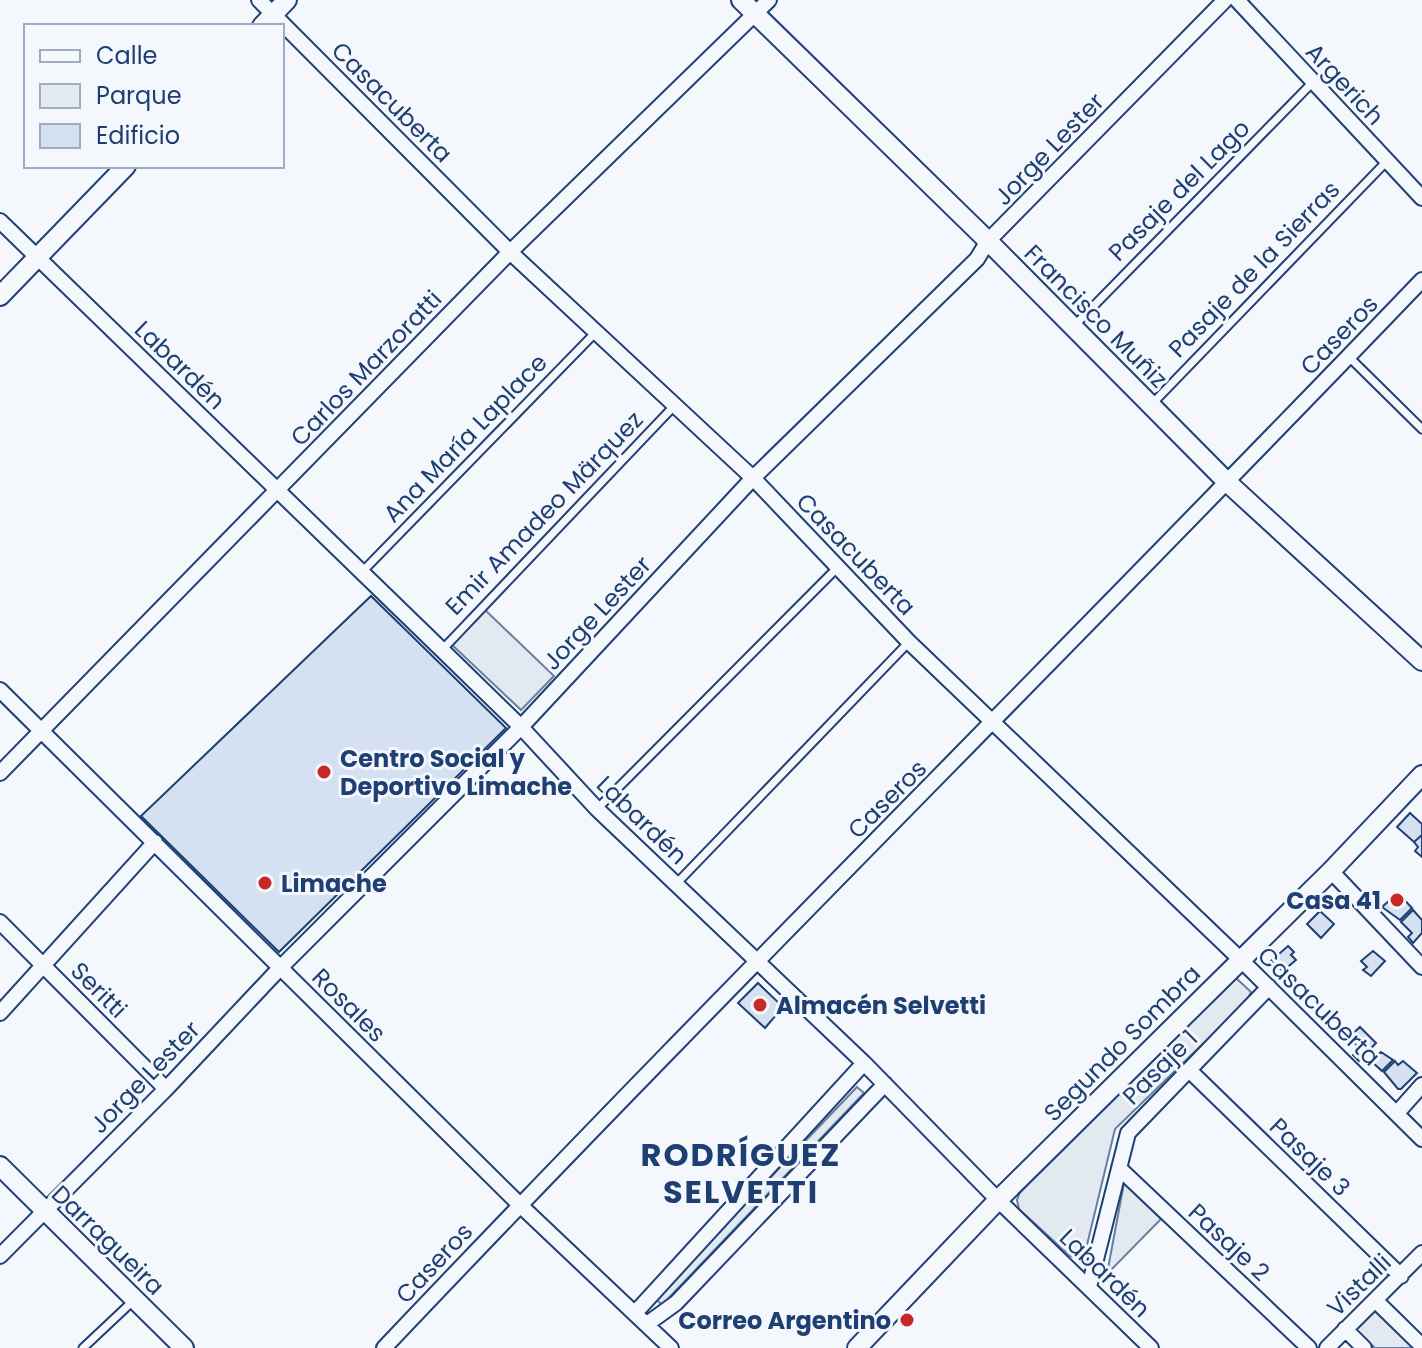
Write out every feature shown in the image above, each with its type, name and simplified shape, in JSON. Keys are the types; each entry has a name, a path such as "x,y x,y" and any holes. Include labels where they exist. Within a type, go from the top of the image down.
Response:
{"street":[{"name":"Casacuberta","path":"259,0 268,20"},
{"path":"268,20 287,0"},
{"name":"Francisco Muñiz","path":"741,0 988,241 1228,483 1422,661"},
{"name":"Carlos Marzoratti","path":"0,773 510,252 769,0"},
{"name":"Jorge Lester","path":"0,1256 166,1089 280,968 521,727 753,478 977,259 988,241 1225,0"},
{"name":"Argerich","path":"1237,0 1422,198"},
{"name":"Casacuberta","path":"284,35 510,252 753,478 909,642 1269,987 1422,1139"},
{"path":"0,296 124,168"},
{"name":"Labardén","path":"0,221 521,727 597,809 864,1063 998,1200 1151,1348"},
{"name":"Caseros","path":"384,1348 1422,280"},
{"name":"Rosales","path":"0,690 520,1205 671,1348"},
{"name":"Segundo Sombra","path":"857,1348 998,1200 1419,783"},
{"path":"0,1013 155,842"},
{"path":"1331,871 1422,967"},
{"name":"Seritti","path":"0,922 166,1089"},
{"name":"Pasaje 1","path":"1089,1287 1128,1133 1269,987"},
{"path":"635,1313 864,1063"},
{"name":"Pasaje 3","path":"1190,1071 1401,1276"},
{"path":"647,1324 676,1303 885,1084"},
{"path":"1397,1113 1422,1085"},
{"name":"Darragueira","path":"0,1166 184,1348"},
{"name":"Pasaje 2","path":"1119,1168 1309,1348"},
{"name":"Vistalli","path":"1327,1348 1422,1253"},
{"path":"1375,1300 1422,1346"},
{"path":"1345,1329 1364,1348"}],"lane":[{"name":"Pasaje del Lago","path":"1073,327 1313,82"},
{"name":"Pasaje de la Sierras","path":"1151,405 1387,161"},
{"name":"Ana María Laplace","path":"362,572 596,332"},
{"path":"1349,357 1422,429"},
{"name":"Emir Amadeo Märquez","path":"442,650 675,405"},
{"path":"597,809 838,567"},
{"path":"676,884 909,642"},
{"path":"83,1348 134,1300"}],"green space":[{"path":"483,608 554,676 521,710 450,643"},
{"path":"1236,978 1251,992 1247,1001 1115,1129 1087,1245 1081,1258 1070,1256 1019,1209 1017,1200 1020,1192 1229,979"},
{"path":"857,1087 864,1093 662,1305 655,1298"},
{"path":"1124,1183 1161,1219 1107,1274"},
{"path":"1375,1309 1416,1348 1375,1348 1355,1329"}],"building":[{"name":"Centro Social y Deportivo Limache","path":"371,596 506,728 279,952 141,816"},
{"path":"1410,813 1422,824 1422,835 1414,842 1397,827"},
{"path":"1422,835 1422,857 1415,851 1418,847 1414,842"},
{"name":"Casa 41","path":"1398,893 1412,908 1400,920 1382,907"},
{"path":"1413,910 1422,920 1422,933 1413,943 1408,937 1412,933 1401,922"},
{"path":"1320,911 1334,924 1321,938 1307,924"},
{"path":"1288,946 1296,960 1283,971 1271,961"},
{"path":"1373,951 1385,961 1371,976 1363,970 1367,967 1361,961"},
{"name":"Almacén Selvetti","path":"758,983 783,1007 765,1028 738,1003"},
{"path":"1360,1027 1376,1043 1359,1061 1353,1055 1359,1048 1349,1037"},
{"path":"1381,1052 1393,1060 1382,1071 1371,1061"},
{"path":"1395,1061 1398,1065 1403,1061 1417,1073 1401,1089 1384,1072"}],"place":[{"name":"Centro Social y Deportivo Limache","path":"324,772"},
{"name":"Limache","path":"265,883"},
{"name":"Casa 41","path":"1397,900"},
{"name":"Almacén Selvetti","path":"760,1005"},
{"name":"Correo Argentino","path":"907,1320"}],"district":[{"name":"RODRÍGUEZ SELVETTI","path":"741,1172"}]}
